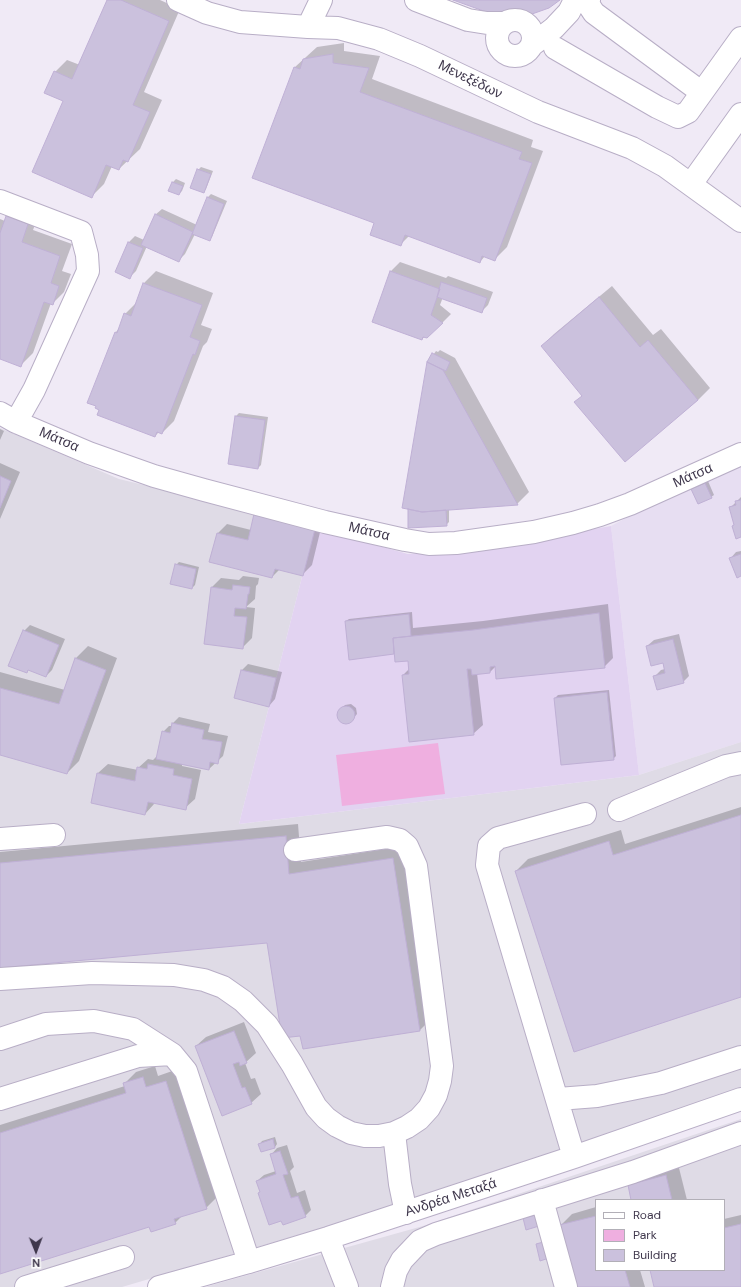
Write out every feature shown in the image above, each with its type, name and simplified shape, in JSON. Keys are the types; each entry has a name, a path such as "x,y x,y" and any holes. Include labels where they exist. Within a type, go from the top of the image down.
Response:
{"street":[{"name":"Μενεξέδων","path":"178,0 207,13 240,22 338,28 379,39 420,56 538,112 632,148 665,166 741,221"},
{"path":"308,27 321,0"},
{"path":"416,0 468,20 487,23 538,20 552,15 575,0"},
{"path":"532,45 533,36 530,27 513,22 498,31 497,40 500,48 508,54 517,56 526,53 532,45 559,23 575,0"},
{"path":"589,0 588,4 594,13 702,92"},
{"path":"555,48 657,107 678,117 688,112 741,38"},
{"path":"691,184 741,114"},
{"path":"0,201 81,232 87,255 88,271 34,390 8,418"},
{"name":"Μάτσα","path":"8,418 89,453 162,478 324,522 429,544 456,543 528,533 573,523 630,504 741,454"},
{"path":"619,810 726,766 741,763"},
{"path":"574,1157 558,1099 487,865 489,846 498,838 585,814"},
{"path":"0,839 54,835"},
{"path":"0,979 92,973 174,975 204,980 224,987 243,1001 267,1025 292,1064 316,1107 326,1118 337,1126 351,1133 365,1136 379,1136 394,1133 419,1119 429,1108 436,1095 442,1066 416,866 407,846 400,840 387,837 295,850"},
{"path":"0,1039 46,1024 94,1021 133,1029 172,1054 186,1071 249,1262"},
{"path":"0,1099 138,1056 172,1054"},
{"path":"558,1099 597,1096 661,1083 741,1057"},
{"name":"Ανδρέα Μεταξά","path":"159,1287 249,1262 406,1213 741,1099"},
{"path":"394,1133 400,1184 406,1213"},
{"path":"392,1287 396,1271 402,1260 420,1241 436,1234 632,1172 741,1133"},
{"path":"542,1200 566,1287"},
{"path":"328,1238 347,1287"},
{"path":"26,1287 123,1257"}],"shaded area":[{"path":"0,428 119,479 315,526 239,824 639,775 741,742 741,1089 356,1218 122,1287 0,1287"},
{"path":"741,464 741,742 639,775 611,526 675,492"},
{"path":"315,526 408,554 510,543 611,526 639,775 239,824"},
{"path":"741,1119 741,1287 205,1287 423,1226"}],"green space":[{"path":"438,743 445,794 342,806 336,755"}],"building":[{"path":"107,0 121,0 169,21 133,105 150,112 128,162 123,160 119,170 106,165 92,198 32,172 63,101 44,93 54,71 72,79"},
{"path":"453,0 560,0 549,8 532,14 505,16 492,14"},
{"path":"333,54 333,63 369,68 360,92 522,152 519,159 532,163 495,261 482,256 480,263 405,235 401,246 370,235 374,223 252,178 294,67 300,69 303,59"},
{"path":"197,169 211,174 204,193 190,188"},
{"path":"172,182 183,186 179,195 168,191"},
{"path":"207,197 224,204 210,241 192,234"},
{"path":"155,214 193,232 179,262 141,245"},
{"path":"6,216 28,224 22,242 60,256 51,283 59,286 53,305 44,302 21,367 0,359 0,233"},
{"path":"128,242 143,248 130,279 115,272"},
{"path":"390,271 440,289 431,315 443,323 427,338 423,337 422,340 372,322"},
{"path":"441,282 487,298 482,313 437,297"},
{"path":"143,283 202,305 190,337 200,341 195,355 193,354 162,434 157,432 155,437 97,415 99,410 95,408 96,406 87,403 115,332 117,333 124,313 131,316"},
{"path":"599,297 640,347 648,340 698,400 625,462 574,402 582,396 541,346"},
{"path":"432,353 450,362 446,371 427,362"},
{"path":"427,362 443,370 518,505 422,512 402,508"},
{"path":"235,416 265,420 258,469 228,464"},
{"path":"0,476 11,481 0,508"},
{"path":"705,483 712,498 698,504 691,489"},
{"path":"741,500 741,537 736,539 729,507 736,505 735,501"},
{"path":"408,509 422,512 446,510 447,526 408,528"},
{"path":"254,514 315,529 303,576 275,569 272,578 209,562 217,533 248,540"},
{"path":"741,554 741,576 737,578 729,558"},
{"path":"175,564 196,569 192,589 170,584"},
{"path":"233,585 250,587 246,609 235,608 234,616 247,617 243,649 204,644 211,587 232,590"},
{"path":"599,613 605,668 496,679 495,666 490,667 490,673 472,675 471,669 467,669 474,735 409,742 402,675 409,674 408,661 395,662 393,638 473,630"},
{"path":"409,614 411,636 393,638 394,654 349,660 345,621"},
{"path":"23,630 59,645 46,677 28,670 27,673 8,666"},
{"path":"673,639 684,683 657,690 653,676 665,673 663,663 651,666 646,646"},
{"path":"75,658 106,670 67,774 0,755 0,688 59,704"},
{"path":"241,670 276,678 269,707 234,698"},
{"path":"607,692 614,760 561,765 554,698"},
{"path":"346,706 352,709 355,715 352,721 346,724 340,721 337,715 340,709"},
{"path":"172,723 204,730 202,739 222,742 218,764 210,762 209,770 156,759 162,731 170,733"},
{"path":"148,764 174,769 173,775 192,779 186,810 148,802 145,815 91,803 97,773 135,781 137,767 147,769"},
{"path":"741,815 741,997 574,1052 515,871 609,841 613,855"},
{"path":"286,836 289,874 393,858 420,1031 303,1049 300,1036 282,1038 267,943 0,968 0,863"},
{"path":"234,1031 247,1063 240,1066 239,1062 233,1064 242,1088 245,1087 252,1104 222,1116 195,1046"},
{"path":"143,1077 146,1087 166,1081 207,1209 174,1219 176,1224 151,1232 149,1227 0,1274 0,1133 126,1093 123,1083"},
{"path":"273,1139 275,1148 261,1152 258,1144"},
{"path":"280,1151 288,1174 283,1175 291,1198 298,1196 306,1217 283,1225 281,1221 269,1225 258,1193 260,1192 256,1181 276,1174 270,1154"},
{"path":"666,1175 672,1199 631,1199 628,1185"},
{"path":"536,1215 539,1226 526,1230 523,1218"},
{"path":"595,1216 595,1271 625,1271 630,1287 575,1287 559,1225"},
{"path":"741,1224 741,1287 654,1287 650,1271 725,1271 725,1228"},
{"path":"547,1241 552,1257 540,1261 536,1244"}]}
